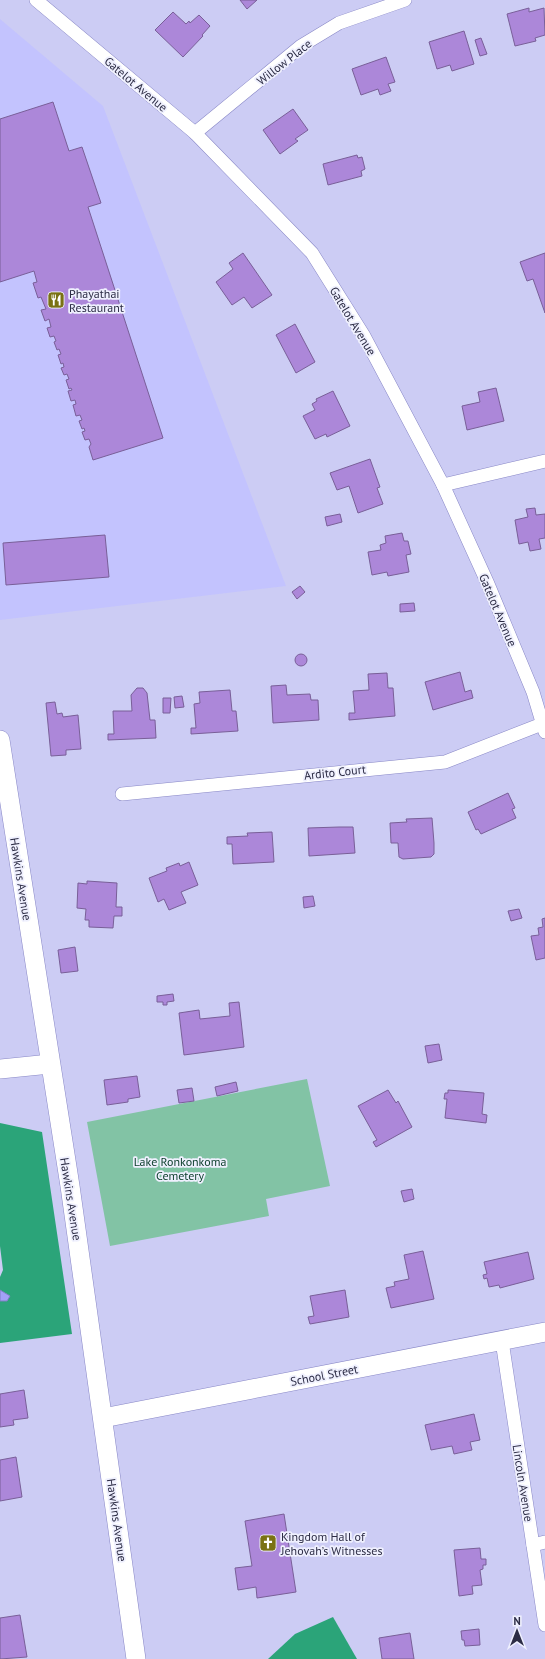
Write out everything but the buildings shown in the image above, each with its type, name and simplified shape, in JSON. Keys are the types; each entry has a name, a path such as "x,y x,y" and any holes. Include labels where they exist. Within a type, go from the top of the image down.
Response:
{"street":[{"name":"Gatelot Avenue","path":"36,0 196,133 312,253 364,336 443,485 488,584 533,692 544,728"},
{"name":"Willow Place","path":"196,133 301,46 339,23 405,0"},
{"path":"443,485 545,461"},
{"name":"Ardito Court","path":"122,794 445,762 544,728"},
{"name":"Hawkins Avenue","path":"1,751 70,1186 136,1659"},
{"path":"0,1069 50,1064"},
{"name":"School Street","path":"103,1418 545,1332"},
{"name":"Lincoln Avenue","path":"502,1341 539,1544 545,1625"}],"shaded area":[{"path":"0,19 103,106 286,586 0,620"},
{"path":"0,1290 10,1296 7,1301 0,1301"}],"green space":[{"name":"Lake Ronkonkoma Cemetery","path":"307,1079 330,1186 266,1199 269,1216 110,1246 87,1122"},
{"path":"0,1123 42,1132 72,1334 0,1343 0,1301 7,1301 10,1296 0,1290 0,1277 3,1270 0,1246"},
{"path":"333,1617 357,1659 268,1659 295,1634"}],"place":[{"name":"Phayathai Restaurant","path":"56,300"},
{"name":"Kingdom Hall of Jehovah’s Witnesses","path":"268,1543"}]}
